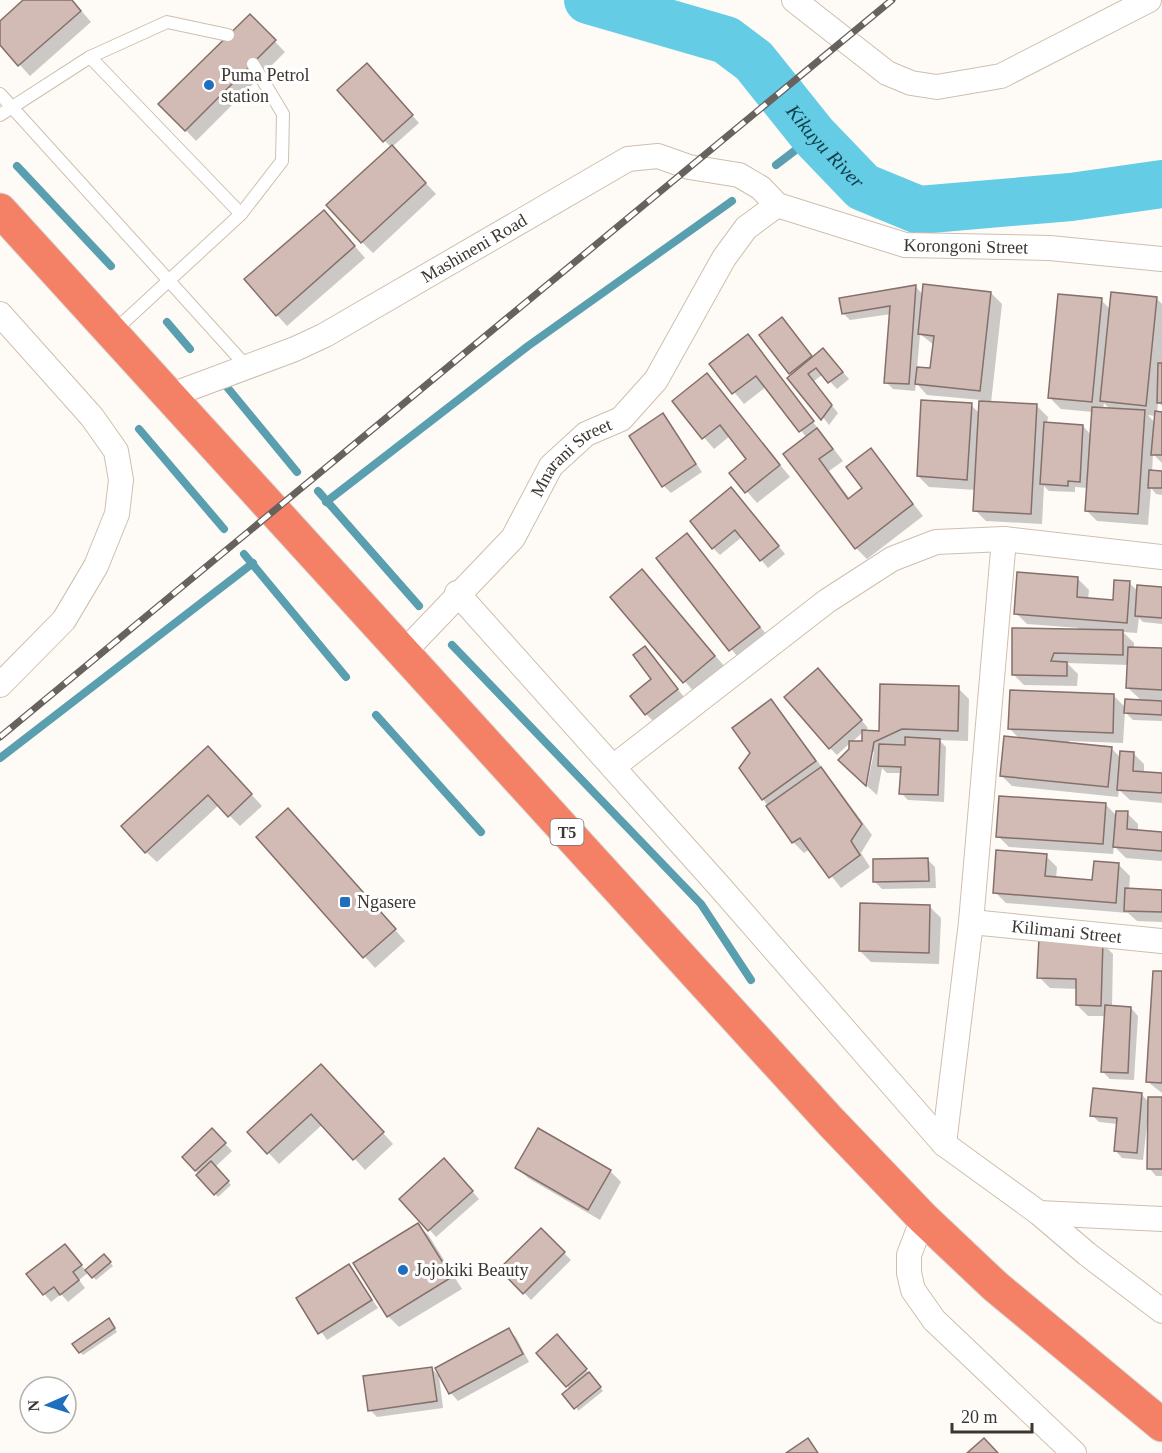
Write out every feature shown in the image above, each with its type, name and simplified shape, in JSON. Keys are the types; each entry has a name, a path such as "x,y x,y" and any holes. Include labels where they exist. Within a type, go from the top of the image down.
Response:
{"highway":[{"name":"T5","path":"0,210 831,1122 923,1218 995,1286 1162,1425"}],"street":[{"path":"794,0 887,73 911,83 937,87 1001,76 1149,0"},
{"name":"Mashineni Road","path":"169,396 295,350 325,335 628,159 658,156 689,167 739,175 761,188 777,205"},
{"name":"Korongoni Street","path":"777,205 905,245 1050,248 1162,259"},
{"name":"Mnarani Street","path":"403,653 457,593 513,538 551,466 586,434 621,419 656,380 724,258 746,228 777,205"},
{"path":"0,314 92,417 116,451 121,480 117,514 96,566 64,620 0,686"},
{"path":"613,767 826,601 892,559 936,542 1004,539 1162,557"},
{"path":"944,1144 971,922 1004,539"},
{"path":"457,593 944,1144 1039,1213 1087,1254 1162,1311"},
{"name":"Kilimani Street","path":"971,922 1162,941"},
{"path":"1039,1213 1162,1219"},
{"path":"923,1218 909,1255 909,1273 913,1290 934,1320 1074,1453"}],"lane":[{"path":"0,115 90,57 167,22 228,35"},
{"path":"90,57 241,214"},
{"path":"112,333 241,214 282,160 284,114 253,64"},
{"path":"0,94 170,279 247,367"}],"building":[{"path":"23,0 72,0 81,11 18,66 0,45 0,21"},
{"path":"250,14 276,40 185,131 158,104"},
{"path":"367,63 413,115 383,142 337,90"},
{"path":"392,145 426,183 361,243 326,205"},
{"path":"324,210 355,246 276,316 244,279"},
{"path":"923,284 991,292 980,391 915,384 917,367 930,368 934,336 918,334"},
{"path":"916,285 909,384 884,383 890,306 842,314 839,298"},
{"path":"1111,292 1157,297 1146,406 1100,401"},
{"path":"1058,294 1102,298 1092,402 1048,398"},
{"path":"782,317 812,356 789,374 759,335"},
{"path":"748,334 814,421 799,432 756,376 732,394 709,364"},
{"path":"823,348 843,372 828,383 816,368 808,374 832,405 821,420 787,378"},
{"path":"1158,363 1162,363 1162,403 1157,403"},
{"path":"707,373 780,465 745,493 729,473 746,459 720,425 702,439 672,401"},
{"path":"921,400 972,403 967,480 917,476"},
{"path":"979,401 1037,404 1031,514 973,511"},
{"path":"1092,407 1145,410 1138,514 1085,511"},
{"path":"1155,411 1162,412 1162,455 1151,455"},
{"path":"663,413 696,464 662,487 629,436"},
{"path":"1044,422 1083,425 1080,482 1068,481 1068,486 1040,484"},
{"path":"817,428 833,449 819,459 848,499 862,488 846,467 871,448 913,504 855,549 783,454"},
{"path":"1149,470 1162,471 1162,488 1148,488"},
{"path":"731,487 779,546 760,561 735,530 712,549 690,521"},
{"path":"687,533 760,627 729,651 656,558"},
{"path":"642,569 715,656 683,683 610,597"},
{"path":"1017,572 1078,577 1077,597 1113,600 1114,580 1130,581 1127,623 1014,614"},
{"path":"1137,585 1162,587 1162,618 1135,616"},
{"path":"1012,628 1123,630 1123,655 1054,653 1051,661 1067,662 1067,676 1012,675"},
{"path":"645,646 678,689 645,715 630,696 651,679 633,655"},
{"path":"1128,647 1162,648 1162,690 1126,688"},
{"path":"818,668 862,720 829,749 784,697"},
{"path":"880,684 959,686 958,731 902,729 874,742 866,786 838,760 849,749 849,741 862,741 862,730 879,731"},
{"path":"1010,690 1114,694 1113,733 1008,729"},
{"path":"771,699 816,761 762,800 739,768 750,753 732,728"},
{"path":"1125,699 1162,701 1162,715 1124,713"},
{"path":"1004,736 1112,747 1108,787 1000,776"},
{"path":"905,737 940,739 938,795 899,794 901,767 878,766 879,744 905,745"},
{"path":"208,746 252,794 228,817 208,795 145,853 121,826"},
{"path":"1120,751 1134,752 1133,771 1162,773 1162,793 1117,790"},
{"path":"821,767 862,824 851,841 860,855 829,878 800,838 792,843 766,806"},
{"path":"999,796 1106,803 1103,844 996,837"},
{"path":"288,808 396,929 363,958 256,837"},
{"path":"1116,811 1128,811 1127,829 1162,832 1162,851 1113,847"},
{"path":"996,850 1047,854 1045,876 1092,880 1094,861 1119,863 1116,903 993,893"},
{"path":"928,858 929,881 873,882 873,859"},
{"path":"1125,888 1162,890 1162,912 1124,911"},
{"path":"860,903 930,905 929,953 859,951"},
{"path":"1039,938 1103,941 1101,1006 1076,1005 1076,979 1037,978"},
{"path":"1153,971 1162,971 1162,1083 1146,1082"},
{"path":"1105,1005 1131,1007 1128,1073 1101,1072"},
{"path":"321,1064 384,1132 353,1160 311,1114 267,1154 247,1132"},
{"path":"1093,1088 1142,1093 1137,1153 1114,1151 1117,1118 1090,1116"},
{"path":"1148,1097 1162,1097 1162,1169 1147,1169"},
{"path":"212,1128 226,1143 195,1171 182,1157"},
{"path":"538,1128 611,1170 588,1210 515,1168"},
{"path":"444,1158 473,1191 428,1231 399,1199"},
{"path":"211,1161 229,1181 214,1195 196,1175"},
{"name":"Jojokiki Beauty","path":"418,1223 452,1277 387,1317 353,1263"},
{"path":"541,1228 565,1252 523,1294 499,1269"},
{"path":"65,1244 82,1265 73,1272 79,1280 60,1295 54,1287 43,1295 26,1274"},
{"path":"104,1254 111,1262 92,1278 85,1270"},
{"path":"349,1264 372,1300 318,1334 296,1298"},
{"path":"109,1318 115,1328 79,1353 72,1344"},
{"path":"509,1328 523,1354 449,1394 435,1368"},
{"path":"557,1334 587,1369 566,1387 536,1353"},
{"path":"432,1367 437,1401 368,1411 363,1376"},
{"path":"589,1372 601,1387 574,1409 562,1394"},
{"path":"808,1438 818,1453 786,1453"},
{"path":"984,1438 998,1453 967,1453"}],"waterway":[{"name":"Kikuyu River","path":"588,0 726,40 754,61 814,136 863,187 919,210 1071,197 1162,184"},
{"path":"776,165 814,136"},
{"path":"17,166 111,266"},
{"path":"326,502 528,346 732,201"},
{"path":"167,322 190,349"},
{"path":"222,381 297,472"},
{"path":"139,429 224,529"},
{"path":"318,491 419,606"},
{"path":"244,554 346,677"},
{"path":"0,758 253,563"},
{"path":"452,645 701,904 751,980"},
{"path":"376,715 481,832"}],"railway":[{"path":"0,737 892,0"}],"place":[{"name":"Puma Petrol station","path":"209,85"},
{"name":"Ngasere","path":"345,902"},
{"name":"Jojokiki Beauty","path":"403,1270"}]}
